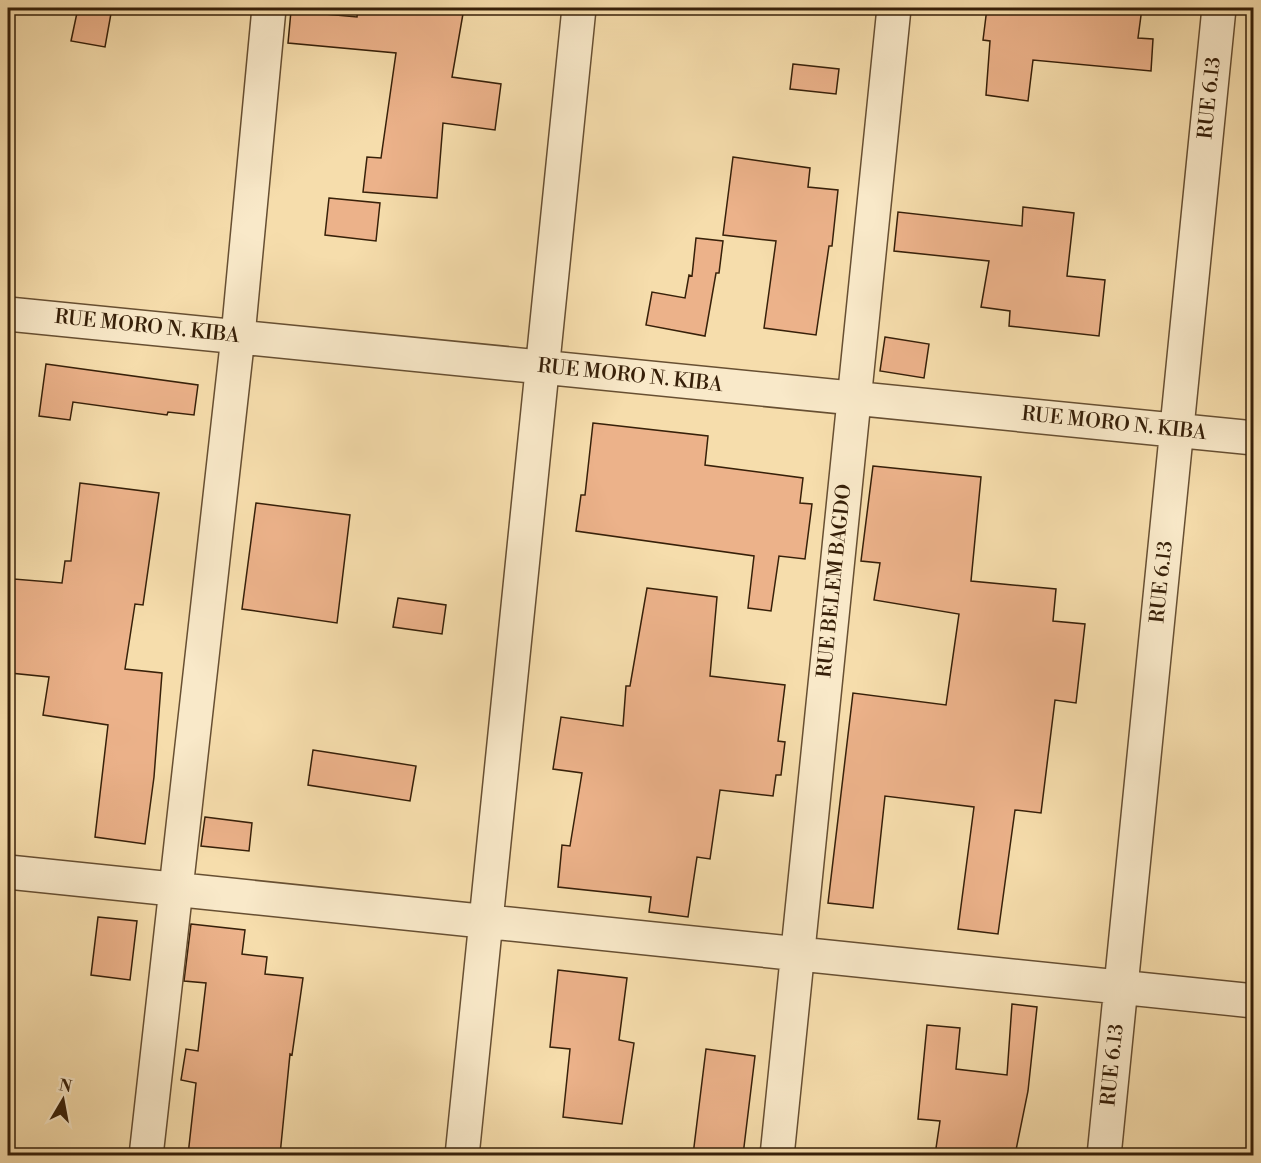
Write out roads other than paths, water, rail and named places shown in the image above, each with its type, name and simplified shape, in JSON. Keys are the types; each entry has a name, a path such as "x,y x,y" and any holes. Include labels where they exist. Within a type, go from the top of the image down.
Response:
{"street":[{"path":"146,1155 237,336 269,8"},
{"path":"462,1155 579,8"},
{"name":"RUE BELEM BAGDO","path":"777,1155 894,8"},
{"name":"RUE 6.13","path":"1104,1155 1219,8"},
{"name":"RUE MORO N. KIBA","path":"8,314 1254,438"},
{"path":"8,872 1254,1001"}]}
